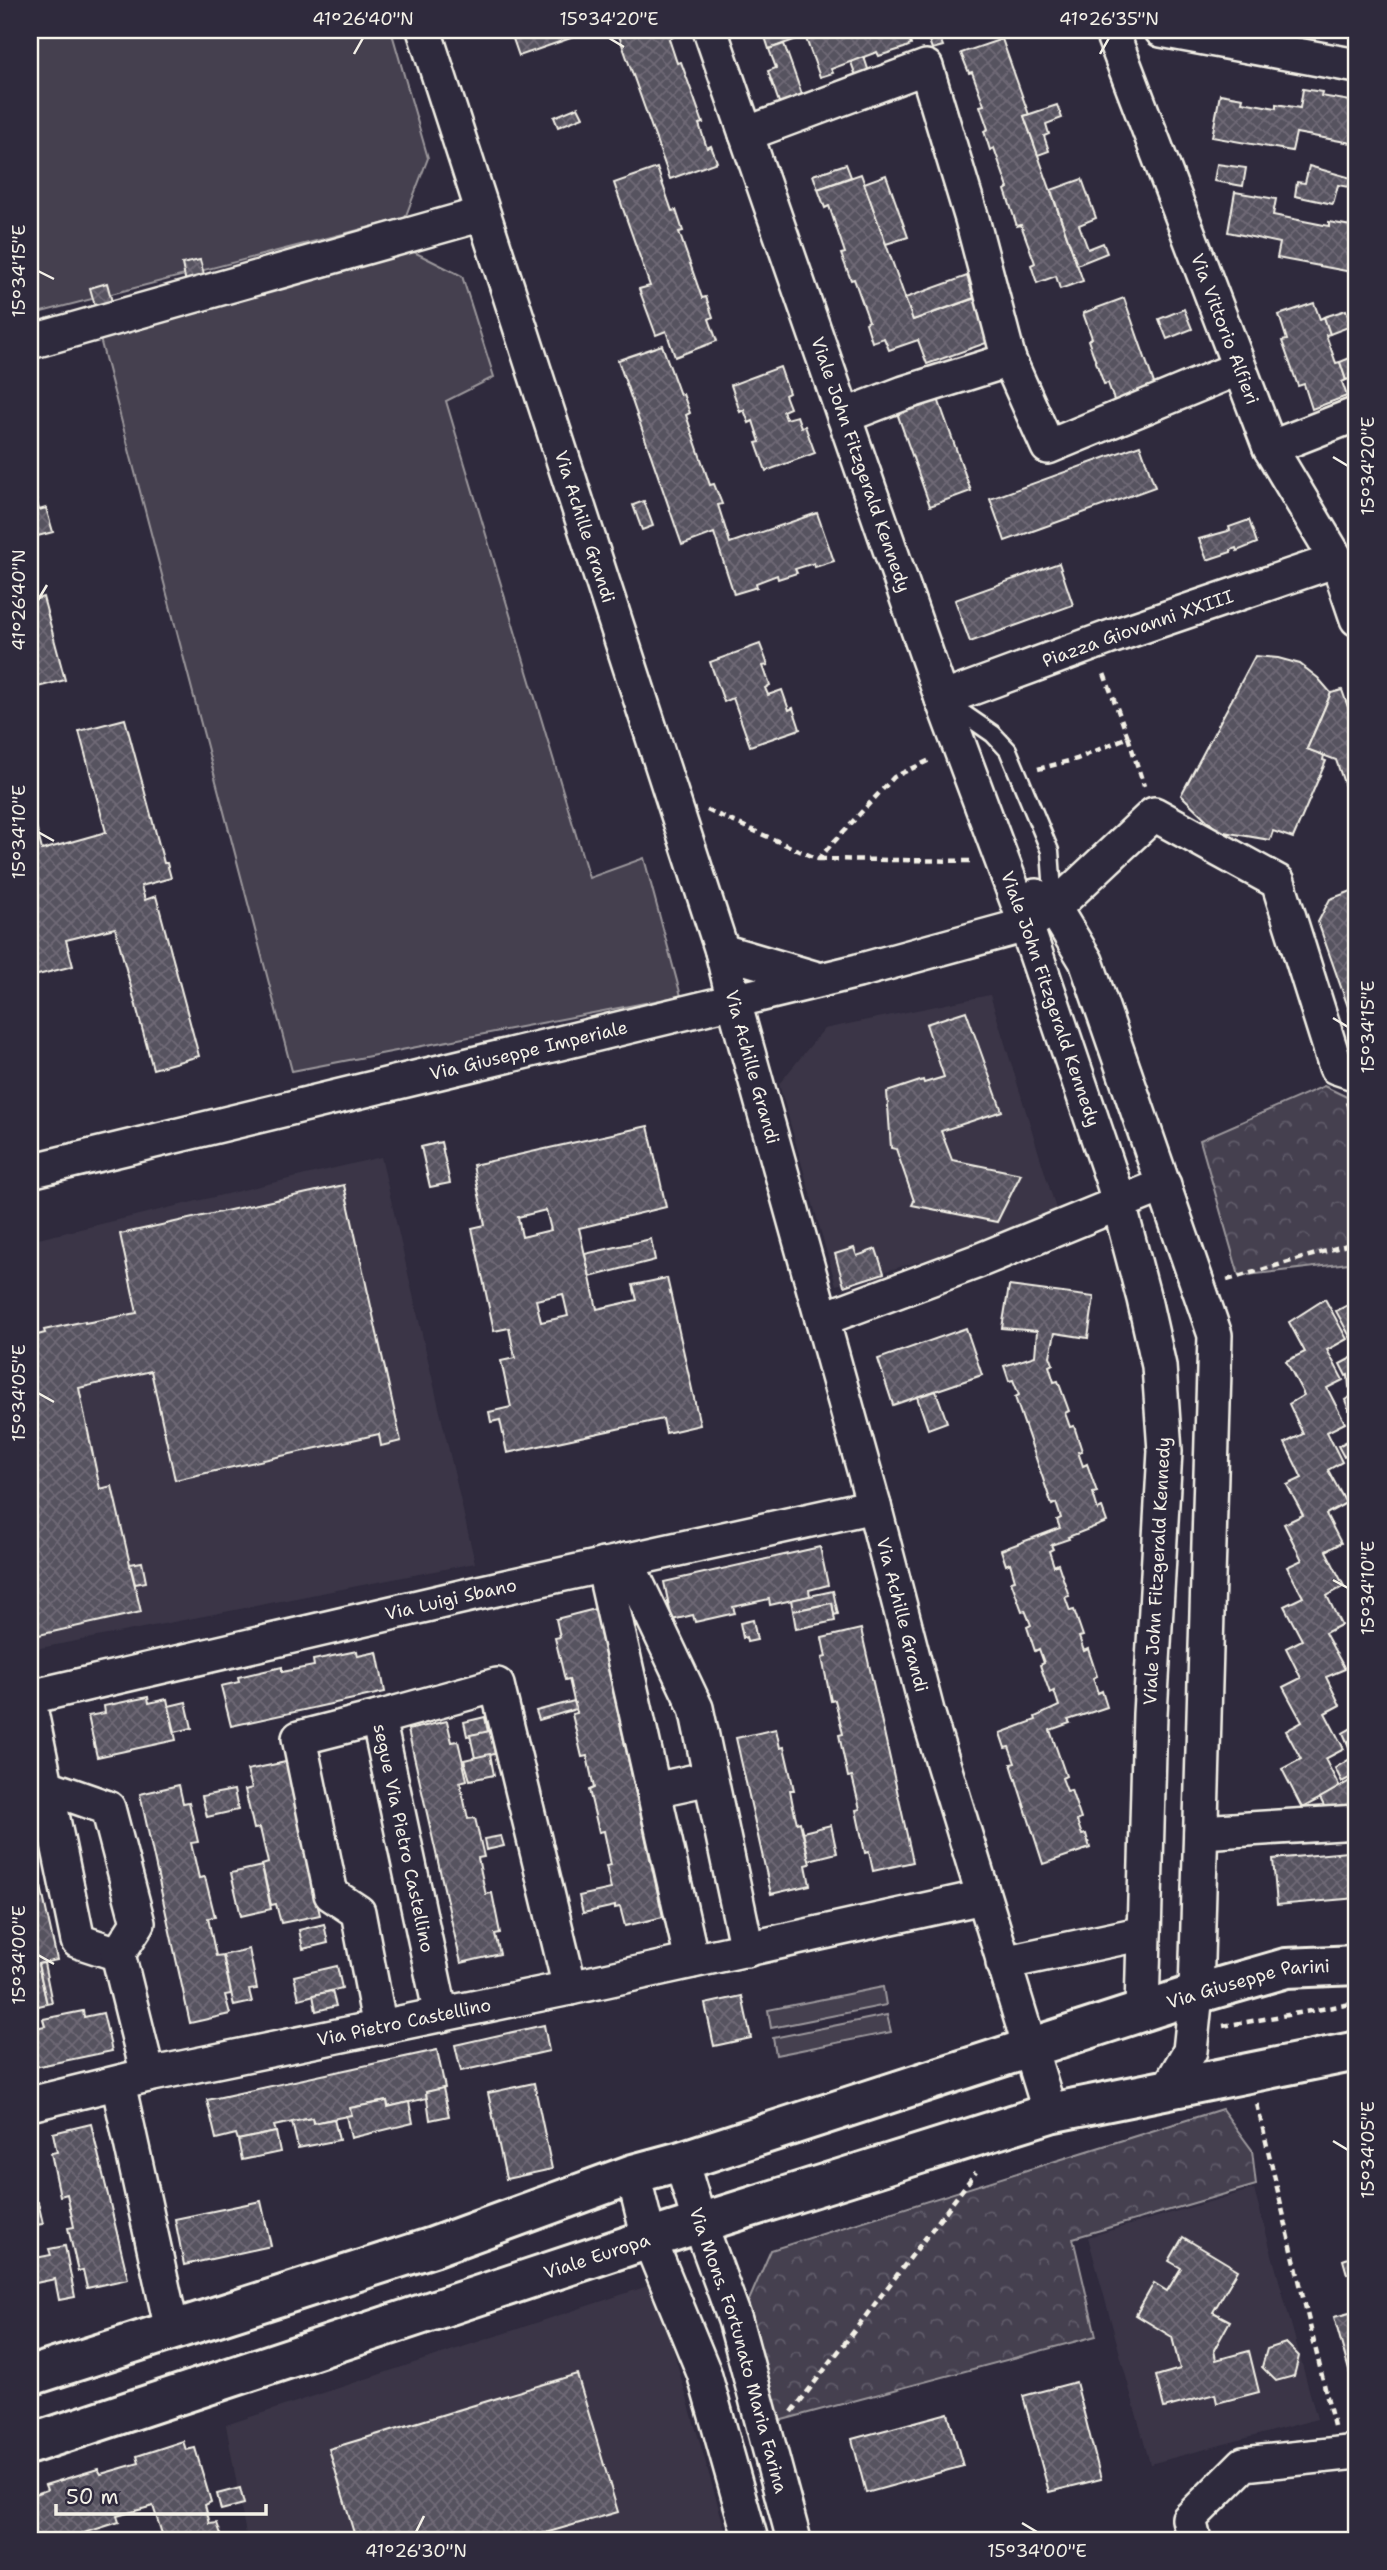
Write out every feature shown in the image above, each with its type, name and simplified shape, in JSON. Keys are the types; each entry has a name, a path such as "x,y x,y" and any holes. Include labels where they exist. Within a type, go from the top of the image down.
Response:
{"street":[{"name":"Via Achille Grandi","path":"424,30 722,951 874,1506 927,1711 1050,2113"},
{"name":"Viale John Fitzgerald Kennedy","path":"710,30 942,699 1026,925 1119,1204 1159,1366 1165,1451 1150,1714 1143,2010"},
{"name":"Via Vittorio Alfieri","path":"1111,30 1269,448 1336,560 1357,619"},
{"path":"1161,30 1357,66"},
{"path":"746,134 926,67 972,219 1009,360 1048,447 1239,368"},
{"path":"30,342 483,214"},
{"path":"844,416 904,393 1009,360"},
{"path":"1269,448 1357,414"},
{"name":"Piazza Giovanni XXIII","path":"942,699 1093,643 1336,560"},
{"path":"1026,925 1054,908 1154,814 1278,882 1347,1070"},
{"path":"1005,870 1054,908"},
{"name":"Viale John Fitzgerald Kennedy","path":"1054,908 1086,961 1215,1335 1196,1994 1190,2051 1168,2090"},
{"name":"Via Giuseppe Imperiale","path":"30,1171 734,1002 1026,925"},
{"path":"722,951 821,980"},
{"path":"822,1318 978,1261 1164,1185"},
{"name":"Via Luigi Sbano","path":"30,1697 874,1506"},
{"path":"615,1563 696,1708 747,1950"},
{"path":"615,1563 654,1790 692,1961"},
{"path":"378,1718 497,1685 570,1988"},
{"path":"30,1707 78,1941 118,1954"},
{"name":"segue Via Pietro Castellino","path":"380,2028 358,1912 331,1894 299,1738 378,1718 442,2015"},
{"path":"654,1790 710,1778"},
{"path":"48,1787 108,1808 138,1923 118,1954 133,2079 173,2330"},
{"path":"1201,1832 1357,1822"},
{"name":"Via Pietro Castellino","path":"30,2104 133,2079 570,1988 983,1897"},
{"path":"1003,1963 1144,1933"},
{"name":"Via Giuseppe Parini","path":"1143,2010 1286,1968 1357,1965"},
{"path":"30,2376 433,2247 633,2174 1031,2049 1143,2010"},
{"path":"1168,2090 1357,2051"},
{"name":"Viale Europa","path":"30,2444 649,2239 1050,2113 1168,2090"},
{"name":"Via Mons. Fortunato Maria Farina","path":"681,2161 700,2224 735,2320 794,2540"},
{"path":"633,2174 649,2239 704,2374 751,2540"},
{"path":"1194,2540 1189,2519 1244,2464 1351,2452"}],"lane":[{"path":"942,699 993,734 1008,750 1049,851 1054,908"}],"path":[{"path":"1093,643 1154,814"},
{"path":"1018,774 1077,759 1128,737"},
{"path":"818,859 894,777 960,746"},
{"path":"671,794 818,859 1005,870"},
{"path":"1199,1289 1357,1242"},
{"path":"1249,2073 1334,2426 1351,2452"},
{"path":"768,2444 979,2168"}],"shaded area":[{"path":"990,995 1060,1222 836,1285 779,1084 824,1029"},
{"path":"381,1157 475,1563 30,1650 30,1241"},
{"path":"1254,2189 1317,2419 1150,2464 1088,2237"},
{"path":"654,2284 728,2540 247,2540 226,2425"}],"green space":[{"path":"30,30 391,30 428,158 405,218 30,315"},
{"path":"408,249 462,276 494,377 446,401 589,878 644,858 681,996 292,1071 99,335"},
{"path":"1324,1086 1357,1102 1357,1262 1239,1276 1200,1140"},
{"path":"883,1987 886,2005 771,2028 768,2010"},
{"path":"887,2015 891,2032 776,2055 773,2038"},
{"path":"1222,2109 1252,2150 1256,2185 1073,2238 1096,2336 771,2423 743,2314 771,2250"}],"building":[{"path":"510,30 594,30 519,56"},
{"path":"617,30 670,30 673,37 669,39 677,63 681,62 703,123 699,124 707,148 711,146 717,162 670,179"},
{"path":"811,30 812,33 822,30 940,30 910,41 911,45 904,48 879,56 877,52 831,69 833,73 820,77 805,36 769,49 763,31"},
{"path":"937,31 943,46 932,49 927,35"},
{"path":"1002,39 1029,115 1024,116 1083,281 1060,289 1056,276 1037,283 1031,265 1035,263 1021,225 1017,226 1005,190 1008,188 994,148 990,150 984,131 988,129 980,106 984,105 972,72 969,73 961,53"},
{"path":"784,44 804,100 781,108 768,71 776,68 769,49"},
{"path":"864,57 869,72 856,76 851,62"},
{"path":"1303,89 1322,92 1321,96 1357,102 1357,144 1296,133 1292,151 1212,137 1220,94 1243,98 1242,102 1276,108 1276,104 1300,108"},
{"path":"1057,105 1062,118 1046,124 1049,134 1044,136 1049,151 1038,155 1024,116"},
{"path":"578,107 583,117 558,127 554,117"},
{"path":"846,164 851,177 818,189 813,175"},
{"path":"1217,164 1246,168 1243,186 1214,181"},
{"path":"1309,166 1351,178 1349,187 1338,185 1333,204 1295,196 1297,182 1305,183"},
{"path":"657,168 672,211 676,210 683,231 679,232 702,298 706,297 713,317 709,319 717,341 675,357 666,331 656,335 639,289 650,286 614,183"},
{"path":"861,174 913,320 987,294 1003,337 927,364 918,340 889,350 884,338 872,342 866,323 869,321 854,279 851,280 841,254 845,253 829,206 825,208 818,189"},
{"path":"886,175 908,237 886,244 864,183"},
{"path":"1082,179 1096,218 1079,225 1088,249 1103,243 1107,253 1077,265 1051,190"},
{"path":"1235,192 1276,199 1273,215 1329,226 1329,222 1357,227 1357,273 1277,258 1280,243 1228,232"},
{"path":"200,260 205,278 186,283 182,264"},
{"path":"967,276 974,298 913,320 905,298"},
{"path":"107,283 112,302 95,306 90,288"},
{"path":"1124,298 1157,392 1116,406 1108,383 1104,384 1088,340 1092,338 1083,313"},
{"path":"1314,303 1320,319 1324,317 1330,334 1326,335 1336,363 1340,362 1346,380 1342,382 1347,396 1312,409 1304,384 1298,386 1282,341 1287,340 1279,315"},
{"path":"1184,309 1192,329 1167,339 1159,319"},
{"path":"1346,310 1351,326 1330,334 1324,317"},
{"path":"662,345 680,395 683,394 690,413 686,415 710,485 714,484 722,504 718,505 730,543 817,513 834,561 795,569 797,573 778,579 777,575 756,583 757,587 734,594 714,533 682,545 618,360"},
{"path":"1357,355 1357,377 1346,380 1340,362"},
{"path":"780,367 789,393 785,395 790,408 783,411 786,419 797,416 801,427 805,426 815,453 766,471 756,443 760,442 753,421 749,423 744,410 740,412 731,385"},
{"path":"937,396 971,491 930,506 896,410"},
{"path":"1140,445 1155,487 1005,541 990,499"},
{"path":"30,477 39,510 46,508 53,532 30,538"},
{"path":"644,501 653,526 642,530 633,505"},
{"path":"1249,520 1257,543 1207,560 1199,539 1228,531 1229,527"},
{"path":"1059,563 1073,605 970,642 955,600"},
{"path":"43,597 65,680 30,689 30,601"},
{"path":"760,644 768,665 763,666 770,685 765,688 768,695 782,690 789,710 793,708 800,729 750,746 733,698 724,702 710,662"},
{"path":"1255,656 1300,664 1331,693 1307,749 1324,755 1323,760 1326,761 1293,838 1273,831 1270,840 1218,831 1181,795"},
{"path":"1342,690 1357,733 1357,821 1336,760 1307,749 1331,693"},
{"path":"125,719 164,863 167,863 171,878 141,886 145,900 156,896 199,1056 153,1069 115,928 66,940 73,966 30,977 30,803 42,850 106,832 79,731"},
{"path":"1357,889 1357,1023 1353,1021 1318,922 1330,899"},
{"path":"966,1011 1002,1111 941,1131 952,1160 1021,1174 997,1222 912,1205 914,1201 896,1149 891,1148 887,1092 923,1080 924,1083 944,1077 926,1024"},
{"path":"648,1126 666,1207 579,1228 597,1309 637,1300 633,1285 667,1278 700,1425 666,1433 663,1419 507,1453 500,1420 491,1422 489,1412 511,1407 501,1361 515,1358 509,1328 494,1331 472,1228 485,1225 473,1165","holes":["546,1210 551,1230 522,1237 518,1217","563,1294 568,1316 541,1322 536,1300"]},
{"path":"441,1142 450,1183 430,1187 421,1147"},
{"path":"344,1185 401,1441 381,1446 379,1434 175,1480 151,1371 79,1388 100,1489 112,1486 141,1612 30,1637 30,1505 36,1504 30,1476 30,1337 45,1333 44,1330 137,1313 120,1234"},
{"path":"651,1239 655,1260 590,1277 585,1254"},
{"path":"854,1248 857,1256 876,1249 884,1273 844,1286 835,1254"},
{"path":"1009,1286 1094,1297 1088,1338 1055,1333 1050,1356 1053,1364 1049,1366 1054,1382 1058,1381 1069,1411 1065,1413 1070,1427 1074,1426 1082,1451 1078,1452 1083,1466 1087,1464 1097,1492 1093,1493 1098,1510 1102,1508 1107,1522 1051,1545 1053,1549 1049,1551 1054,1566 1058,1564 1069,1596 1065,1597 1070,1611 1074,1610 1083,1636 1079,1637 1084,1651 1088,1649 1097,1676 1093,1678 1098,1693 1102,1691 1107,1707 1068,1720 1070,1723 1050,1730 1066,1776 1062,1778 1067,1791 1071,1790 1081,1819 1077,1821 1082,1835 1086,1834 1090,1848 1043,1864 1011,1764 1015,1763 1009,1747 1005,1748 1000,1733 1036,1720 1035,1717 1059,1706 1054,1691 1050,1693 1040,1665 1044,1663 1039,1649 1035,1651 1027,1627 1031,1625 1025,1610 1022,1611 1011,1581 1015,1580 1010,1563 1006,1565 1001,1550 1060,1528 1057,1520 1061,1518 1056,1503 1052,1505 1015,1397 1019,1395 1013,1380 1009,1381 1004,1366 1035,1356 1037,1331 1002,1328"},
{"path":"1325,1299 1347,1339 1327,1350 1343,1380 1327,1388 1345,1423 1327,1432 1342,1462 1328,1470 1346,1503 1326,1514 1341,1543 1326,1551 1344,1586 1327,1596 1341,1625 1325,1633 1345,1669 1326,1677 1340,1705 1325,1713 1344,1749 1325,1759 1340,1788 1302,1808 1282,1769 1301,1759 1286,1731 1302,1722 1283,1687 1301,1678 1286,1648 1302,1640 1284,1606 1303,1597 1287,1567 1302,1560 1284,1524 1303,1515 1287,1485 1302,1478 1285,1443 1303,1434 1289,1404 1304,1395 1286,1361 1305,1352 1289,1322"},
{"path":"1356,1301 1357,1340 1353,1342 1336,1311"},
{"path":"966,1328 982,1375 893,1405 878,1359"},
{"path":"1357,1355 1357,1382 1349,1387 1348,1375 1346,1376 1340,1364"},
{"path":"936,1391 947,1422 928,1429 917,1397"},
{"path":"1357,1393 1357,1415 1355,1410 1349,1410 1345,1400"},
{"path":"1357,1436 1357,1450 1344,1457 1338,1446"},
{"path":"820,1547 828,1585 809,1590 810,1596 770,1605 769,1599 733,1607 735,1613 695,1622 693,1615 672,1620 664,1582"},
{"path":"142,1562 146,1582 135,1584 130,1564"},
{"path":"833,1591 838,1614 834,1615 832,1603 793,1611 791,1600"},
{"path":"832,1603 835,1621 796,1629 793,1611"},
{"path":"595,1609 663,1917 625,1926 620,1907 583,1913 579,1896 611,1889 606,1866 611,1865 604,1831 599,1832 589,1790 594,1788 587,1756 582,1757 572,1714 577,1713 569,1679 565,1680 555,1638 560,1637 556,1619"},
{"path":"753,1620 757,1640 747,1642 746,1637 743,1638 740,1623"},
{"path":"861,1629 913,1862 873,1871 869,1852 865,1853 856,1810 860,1809 852,1776 848,1777 839,1735 843,1734 835,1700 831,1701 822,1658 826,1657 822,1638"},
{"path":"357,1651 358,1656 377,1652 385,1692 231,1726 221,1686 239,1682 238,1677 282,1667 282,1672 314,1666 313,1660"},
{"path":"148,1697 149,1703 167,1699 176,1740 97,1757 88,1716 105,1713 104,1706"},
{"path":"574,1701 576,1709 539,1720 536,1711"},
{"path":"186,1702 192,1728 175,1732 169,1706"},
{"path":"485,1717 488,1732 467,1736 464,1722"},
{"path":"447,1721 452,1742 458,1741 467,1780 460,1782 468,1819 475,1818 484,1857 478,1858 485,1891 486,1894 492,1893 500,1933 495,1934 500,1954 461,1963 408,1730"},
{"path":"1357,1725 1357,1738 1347,1742 1343,1733"},
{"path":"776,1729 780,1748 784,1747 794,1790 790,1790 810,1864 806,1865 810,1885 771,1894 736,1738"},
{"path":"490,1731 495,1754 475,1758 470,1735"},
{"path":"1357,1738 1357,1774 1342,1782 1335,1768 1353,1757 1347,1742"},
{"path":"490,1754 494,1775 470,1780 464,1760"},
{"path":"286,1762 320,1915 281,1923 276,1904 271,1905 262,1865 268,1863 260,1828 254,1829 245,1790 252,1788 247,1770"},
{"path":"1357,1777 1357,1807 1326,1810 1320,1798"},
{"path":"179,1785 183,1803 189,1802 198,1842 191,1843 199,1878 205,1877 215,1917 208,1918 216,1956 223,1955 231,1994 225,1995 230,2014 190,2023 140,1794"},
{"path":"234,1790 238,1810 207,1817 202,1796"},
{"path":"831,1825 837,1853 809,1860 803,1832"},
{"path":"30,1836 57,1960 38,1964 47,2004 30,2008"},
{"path":"501,1836 504,1846 486,1850 484,1839"},
{"path":"1357,1851 1357,1898 1277,1905 1273,1859"},
{"path":"262,1866 271,1909 241,1916 231,1873"},
{"path":"324,1924 328,1943 303,1949 299,1930"},
{"path":"249,1949 257,1989 249,1990 252,2002 234,2006 223,1955"},
{"path":"44,1963 52,2003 47,2004 38,1964"},
{"path":"337,1966 342,1988 299,1999 294,1976"},
{"path":"332,1991 336,2006 316,2011 313,1995"},
{"path":"742,1996 751,2038 714,2046 705,2004"},
{"path":"83,2011 84,2017 103,2013 112,2051 30,2068 30,2029 45,2026 43,2019"},
{"path":"544,2025 549,2051 461,2071 455,2045"},
{"path":"437,2050 445,2088 426,2092 427,2098 388,2107 387,2101 350,2108 352,2115 313,2123 312,2118 274,2126 276,2132 238,2140 236,2134 216,2139 207,2100"},
{"path":"534,2083 552,2169 506,2179 488,2093"},
{"path":"443,2088 449,2116 430,2120 426,2092"},
{"path":"387,2101 388,2107 409,2102 413,2123 351,2138 346,2116 352,2115 350,2108"},
{"path":"312,2118 313,2123 334,2119 339,2140 298,2148 292,2122"},
{"path":"91,2124 128,2279 87,2288 83,2270 78,2271 68,2228 74,2227 67,2194 60,2196 51,2153 57,2152 53,2133"},
{"path":"276,2132 280,2152 242,2160 238,2140"},
{"path":"261,2201 271,2246 184,2265 175,2219"},
{"path":"38,2202 43,2224 30,2226 30,2204"},
{"path":"1183,2237 1238,2270 1213,2312 1230,2321 1214,2350 1216,2360 1249,2351 1259,2392 1217,2403 1215,2394 1164,2408 1156,2376 1180,2369 1172,2337 1136,2315 1154,2283 1167,2291 1181,2268 1169,2261"},
{"path":"65,2246 75,2297 59,2300 55,2279 31,2284 30,2259 51,2255 49,2249"},
{"path":"1357,2255 1357,2271 1347,2274 1343,2260"},
{"path":"1357,2311 1357,2380 1352,2381 1334,2317"},
{"path":"1286,2343 1299,2356 1294,2376 1276,2381 1262,2367 1267,2349"},
{"path":"577,2374 618,2512 521,2540 356,2540 329,2449"},
{"path":"1076,2382 1101,2479 1049,2492 1023,2396"},
{"path":"948,2413 963,2466 866,2493 852,2439"},
{"path":"183,2441 186,2450 195,2448 211,2502 205,2505 210,2524 217,2523 223,2540 164,2540 153,2506 117,2516 119,2522 62,2540 30,2540 30,2496 47,2490 45,2485 98,2469 101,2474 139,2463 137,2456"},
{"path":"240,2488 244,2504 221,2510 217,2494"}]}
